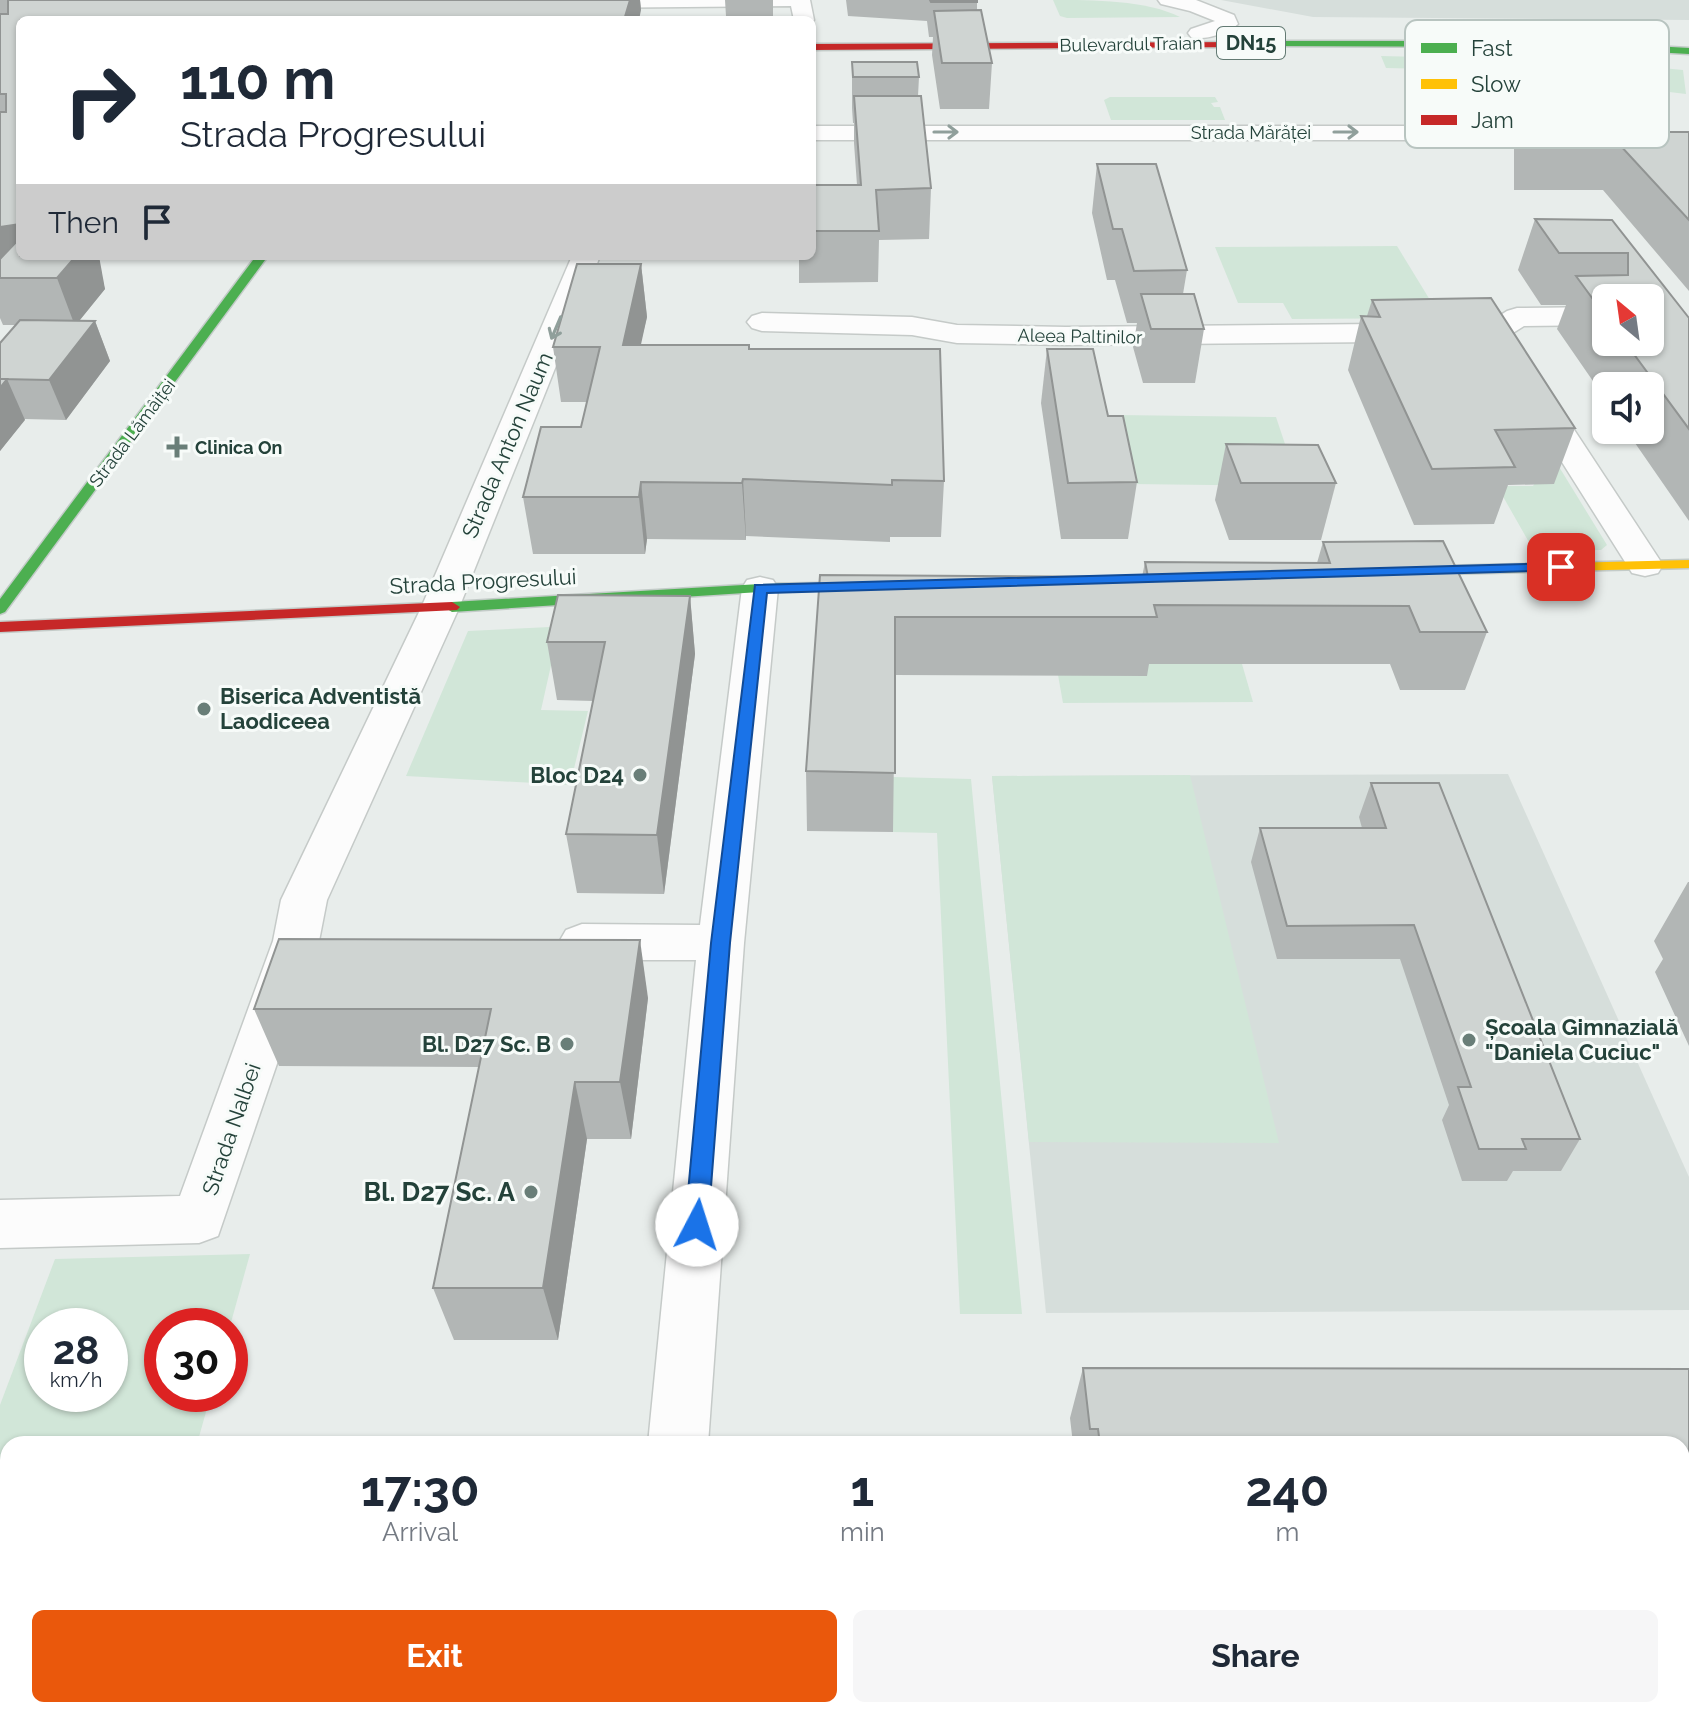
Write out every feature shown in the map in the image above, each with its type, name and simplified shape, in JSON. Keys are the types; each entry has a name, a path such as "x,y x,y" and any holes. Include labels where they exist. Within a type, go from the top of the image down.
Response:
{"main road":[{"name":"Bulevardul Traian","path":"816,36 1405,32"},
{"name":"Bulevardul Traian","path":"1669,38 1689,39"},
{"name":"Bulevardul Traian","path":"816,47 1405,43"},
{"name":"Bulevardul Traian","path":"1669,50 1689,51"},
{"name":"Strada Lămâiței","path":"0,609 259,260"},
{"path":"1385,572 1689,564"},
{"name":"Strada Progresului","path":"0,627 440,608 760,588 897,585"}],"street":[{"path":"566,2 814,0"},
{"path":"1168,0 1196,6 1227,19 1228,24 1198,33"},
{"name":"Strada Mărăței","path":"816,133 1405,133"},
{"name":"Strada Mărăței","path":"1669,147 1689,149"},
{"name":"Strada Anton Naum","path":"320,941 304,900 440,608 584,260"},
{"name":"Aleea Paltinilor","path":"762,322 912,326 957,334 1509,354 1517,317 1592,316"},
{"path":"1509,354 1645,565"},
{"path":"679,1436 721,943 760,588"},
{"name":"Strada Nalbei","path":"0,1224 199,1219 320,941"},
{"path":"548,942 721,943"}],"shaded area":[{"path":"1221,0 1689,0 1689,20 1313,17"},
{"path":"1508,774 1689,1177 1689,1310 1046,1313 992,776"}],"green space":[{"path":"1053,0 1136,4 1180,17 1067,18 1060,16"},
{"path":"1381,56 1405,57 1405,68 1386,68"},
{"path":"1669,69 1683,70 1686,94 1669,92"},
{"path":"1110,97 1215,97 1218,102 1211,103 1214,107 1220,107 1225,120 1111,120 1104,100"},
{"path":"1397,246 1441,318 1292,319 1283,303 1238,303 1215,247"},
{"path":"1118,415 1276,417 1299,486 1131,484"},
{"path":"1553,457 1607,545 1601,550 1534,551 1497,486 1533,486"},
{"path":"655,622 554,652 541,710 588,711 570,785 406,776 468,631"},
{"path":"1144,664 1242,664 1253,702 1063,703 1058,675"},
{"path":"1190,775 1279,1143 1029,1142 992,776"},
{"path":"893,777 971,779 1022,1314 960,1314 937,833 893,832"},
{"path":"250,1254 235,1308 144,1308 144,1412 206,1412 199,1436 0,1436 0,1405 24,1341 24,1412 128,1412 128,1308 37,1308 55,1259"}],"building":[{"path":"8,0 630,0 625,16 16,16 16,225 0,227 0,112 6,112 6,94 0,94 0,14 8,14"},
{"path":"977,0 977,2 931,2"},
{"path":"981,10 992,63 942,63 934,11"},
{"path":"852,62 917,62 919,77 853,77"},
{"path":"854,96 921,96 931,188 876,190 879,231 816,231 816,185 861,185"},
{"path":"1669,132 1689,132 1689,220 1623,148 1669,148"},
{"path":"1097,164 1156,164 1187,270 1134,271 1122,229 1113,229"},
{"path":"1535,219 1612,220 1662,284 1592,284 1592,298 1576,276 1628,275 1628,253 1559,253"},
{"path":"16,242 16,260 73,260 57,278 0,278 0,259"},
{"path":"577,264 641,264 623,345 749,345 749,349 940,349 944,481 892,480 892,485 743,479 742,483 641,482 639,497 523,497 541,427 581,427 600,347 553,347"},
{"path":"1664,286 1689,318 1689,429 1664,395 1664,372 1647,372 1635,356 1664,356"},
{"path":"1141,294 1194,294 1204,329 1151,329"},
{"path":"1491,298 1575,428 1495,430 1515,467 1432,469 1361,316 1380,317 1372,300"},
{"path":"20,320 95,321 49,380 0,379 0,343"},
{"path":"1047,349 1093,349 1108,416 1123,416 1137,482 1068,483"},
{"path":"1226,444 1318,445 1336,483 1241,483"},
{"path":"1443,541 1487,632 1420,632 1409,606 1154,605 1157,617 895,617 895,773 806,771 820,575 1148,577 1145,562 1330,563 1323,542"},
{"path":"558,595 690,596 657,835 566,834 605,642 547,642"},
{"name":"Școala Gimnazială \"Daniela Cuciuc\"","path":"1371,783 1439,783 1580,1139 1522,1139 1526,1149 1479,1149 1458,1087 1471,1087 1414,925 1287,926 1260,828 1386,828"},
{"path":"279,939 640,940 620,1082 575,1082 543,1288 433,1288 491,1009 254,1009"},
{"path":"1083,1368 1689,1369 1689,1436 1099,1436 1098,1429 1090,1429"}],"traffic: fast":[{"path":"1243,44 1405,44"},
{"path":"1669,50 1689,51"},
{"path":"0,609 259,260"},
{"path":"452,607 760,588 879,586"}],"traffic: slow":[{"path":"1399,571 1689,564"}],"traffic: jam":[{"path":"816,47 1243,44"},
{"path":"0,627 452,607"}],"place":[{"name":"Clinica On","path":"177,447"},
{"name":"Biserica Adventistă Laodiceea","path":"204,709"},
{"name":"Bloc D24","path":"640,775"},
{"name":"Școala Gimnazială \"Daniela Cuciuc\"","path":"1469,1040"},
{"name":"Bl. D27 Sc. B","path":"567,1044"},
{"name":"Bl. D27 Sc. A","path":"531,1192"}],"route":[{"path":"697,1225 721,943 760,588 1561,567"}]}
